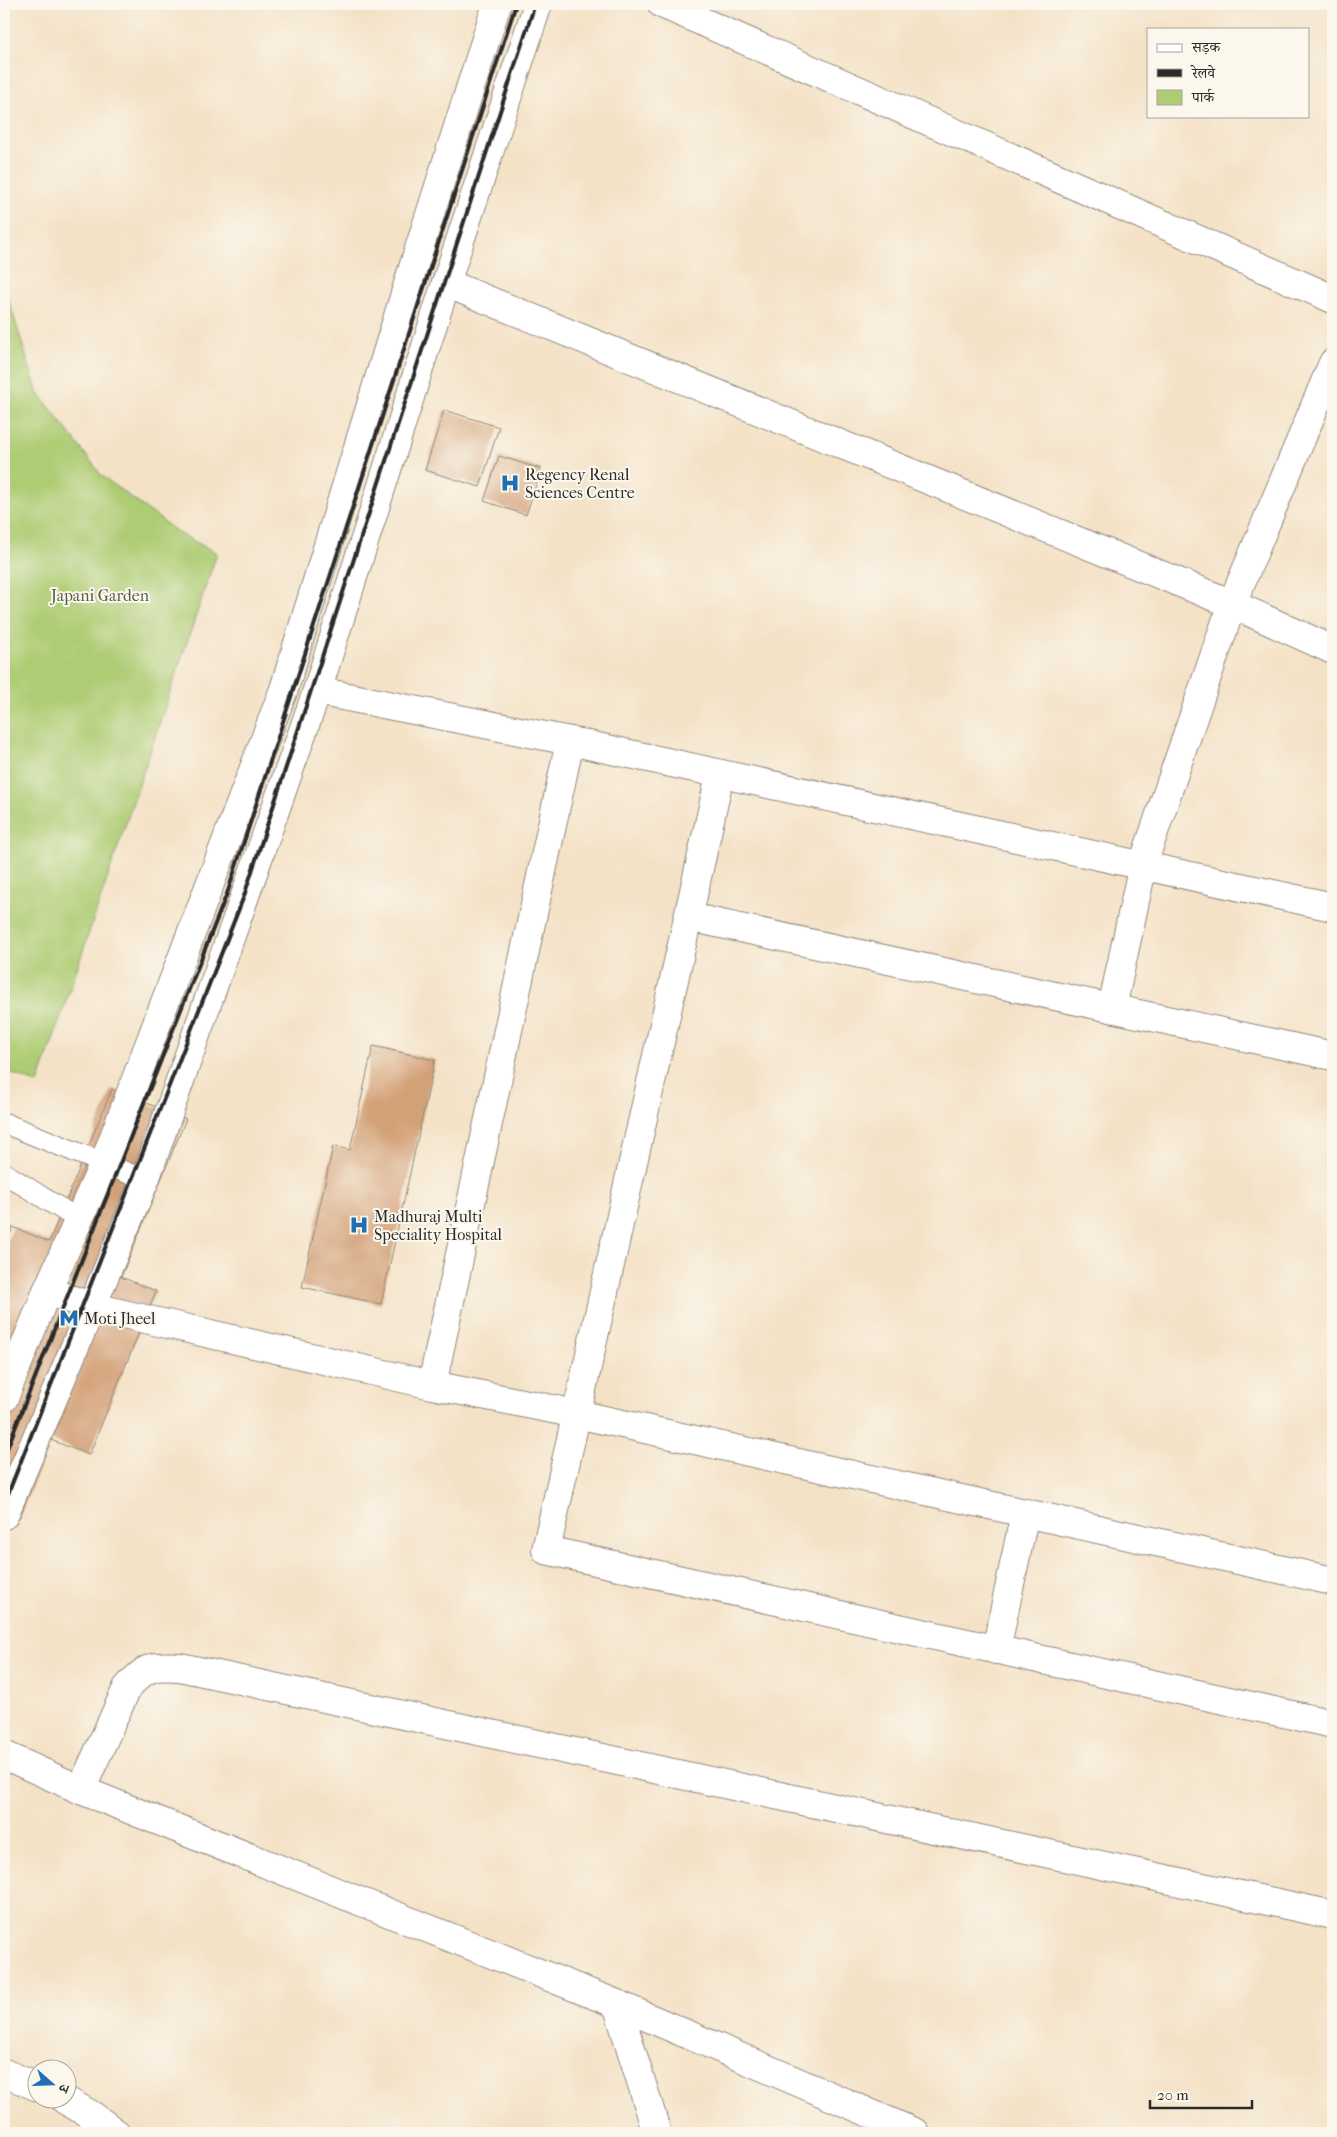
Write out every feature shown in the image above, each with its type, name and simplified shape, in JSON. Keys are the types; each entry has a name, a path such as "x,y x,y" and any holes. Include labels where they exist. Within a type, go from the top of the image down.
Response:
{"street":[{"path":"4,1398 47,1291 104,1163 284,689 496,4"},
{"path":"4,1515 145,1180 317,691 446,283 538,4"},
{"path":"662,4 1333,299"},
{"path":"446,283 1232,604 1333,650"},
{"path":"1112,1008 1143,864 1232,604 1333,363"},
{"path":"317,691 570,741 720,775 1333,906"},
{"path":"432,1385 570,741"},
{"path":"720,775 546,1550 1333,1724"},
{"path":"689,917 1333,1056"},
{"path":"47,1291 92,1307 432,1385 577,1414 1333,1581"},
{"path":"996,1650 1025,1513"},
{"path":"81,1790 127,1688 137,1677 151,1667 180,1667 1333,1915"},
{"path":"4,1755 81,1790 618,2004 913,2133"},
{"path":"618,2004 655,2133"},
{"path":"4,2072 28,2083"},
{"path":"78,2107 116,2133"}],"lane":[{"path":"4,1123 145,1180"},
{"path":"4,1173 79,1220"}],"green space":[{"name":"Japani Garden","path":"4,285 37,391 102,476 180,534 217,553 38,1084 4,1070"}],"building":[{"path":"444,410 499,427 480,487 425,470"},
{"path":"499,456 541,469 526,515 484,501"},
{"path":"373,1046 435,1060 381,1304 302,1287 333,1146 350,1150"},
{"name":"Moti Jheel","path":"112,1089 186,1119 121,1277 156,1291 89,1455 51,1440 19,1518 4,1512 4,1250 13,1227 49,1242"}],"railway":[{"path":"4,1456 228,891 516,4"},
{"path":"4,1504 244,896 535,4"}],"place":[{"name":"Regency Renal Sciences Centre","path":"510,483"},
{"name":"Madhuraj Multi Speciality Hospital","path":"359,1225"},
{"name":"Moti Jheel","path":"69,1318"}]}
